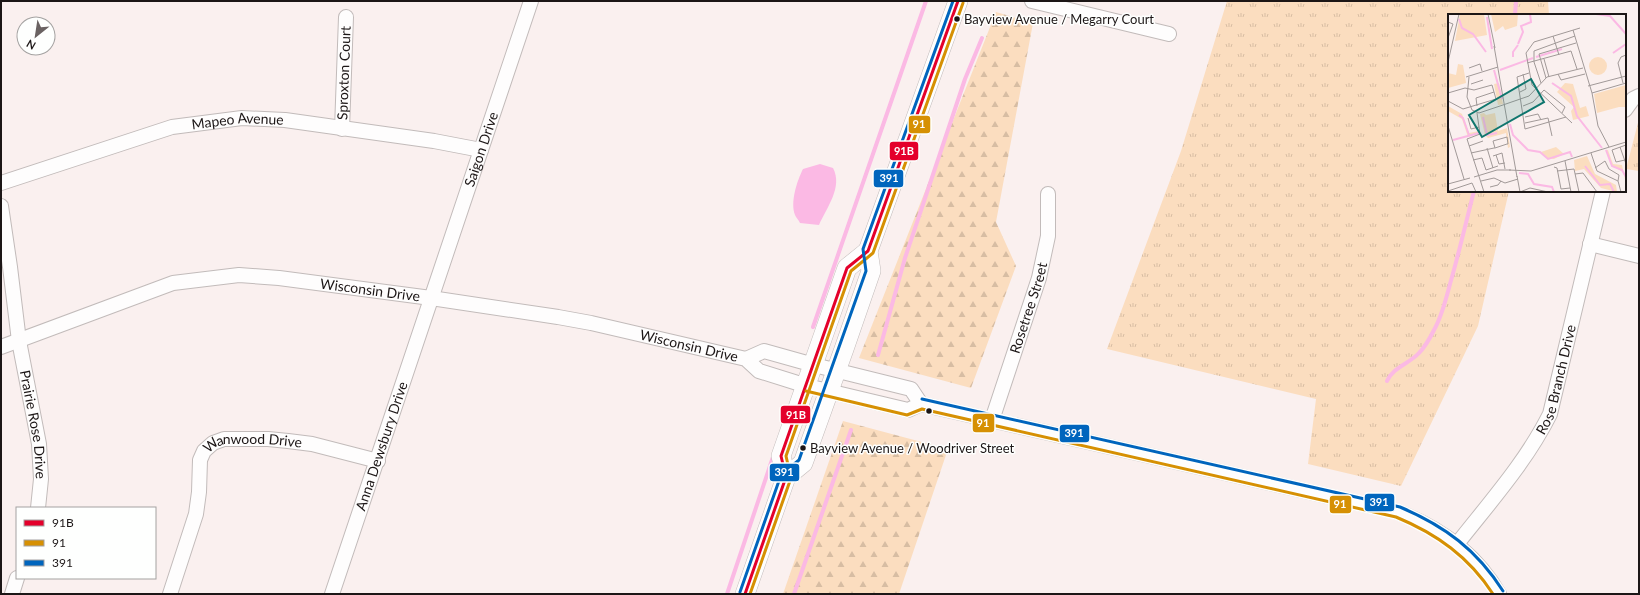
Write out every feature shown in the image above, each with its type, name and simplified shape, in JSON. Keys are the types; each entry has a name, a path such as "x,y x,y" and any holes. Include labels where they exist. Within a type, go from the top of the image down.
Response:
{"main road":[{"path":"744,594 786,477 802,463 829,391 871,271 868,251 958,1"},
{"path":"786,477 781,456 807,386 847,268 868,251"}],"street":[{"name":"Saigon Drive","path":"431,298 530,1"},
{"path":"1032,1 1169,34"},
{"name":"Sproxton Court","path":"342,129 346,17"},
{"path":"1626,109 1633,99 1639,96"},
{"name":"Mapeo Avenue","path":"1,183 172,127 242,118 285,120 434,141 481,150"},
{"name":"Rose Branch Drive","path":"1457,544 1518,467 1538,438 1550,414 1602,192"},
{"name":"Rosetree Street","path":"992,420 1039,278 1048,236 1048,194"},
{"name":"Prairie Rose Drive","path":"1,206 19,341 39,444 42,479 38,507"},
{"path":"1590,244 1639,256"},
{"name":"Wisconsin Drive","path":"1,347 162,286 211,277 239,275 273,277 431,298 591,323 746,359 759,371 807,386 908,410 921,404 911,389 764,351 746,359"},
{"name":"Anna Dewsbury Drive","path":"332,594 378,461 431,298"},
{"path":"921,404 1398,512 1430,527 1457,544 1481,568 1499,594"},
{"name":"Wanwood Drive","path":"170,594 196,514 200,492 200,460 204,451 212,443 224,439 268,439 288,441 312,444 378,461"},
{"path":"12,594 17,579"}],"green space":[{"path":"1227,1 1548,1 1549,14 1448,14 1448,192 1509,192 1478,326 1401,486 1308,464 1316,399 1107,349 1181,151"},
{"path":"996,12 1033,23 996,222 1016,266 971,388 859,358"},
{"path":"1639,119 1639,171 1626,169"},
{"path":"843,421 948,449 899,594 783,594"}],"shaded area":[{"path":"820,164 833,168 836,175 833,197 819,225 800,223 795,215 793,204 799,179 803,169"}],"waterway":[{"path":"813,327 926,1"},
{"path":"1515,14 1516,1"},
{"path":"878,355 905,258 965,79 982,38"},
{"path":"1387,381 1393,372 1421,351 1437,325 1447,296 1474,192"},
{"path":"794,594 851,430"},
{"path":"727,594 774,454"}],"transit line":[{"name":"391","path":"740,592 781,475 799,460 866,271 863,249 953,1"},
{"name":"91B","path":"745,594 786,477 781,456 847,268 868,251 958,1"},
{"name":"91","path":"750,594 791,478 786,456 851,271 873,253 963,3"},
{"name":"91","path":"806,391 907,415 922,409 1396,517 1425,531 1451,548 1463,558 1484,581 1493,594"},
{"name":"391","path":"922,399 1400,507 1431,522 1459,541 1482,563 1503,591"}],"place":[{"name":"Bayview Avenue / Megarry Court","path":"957,19"},
{"name":"Bayview Avenue / Woodriver Street","path":"803,448"}]}
